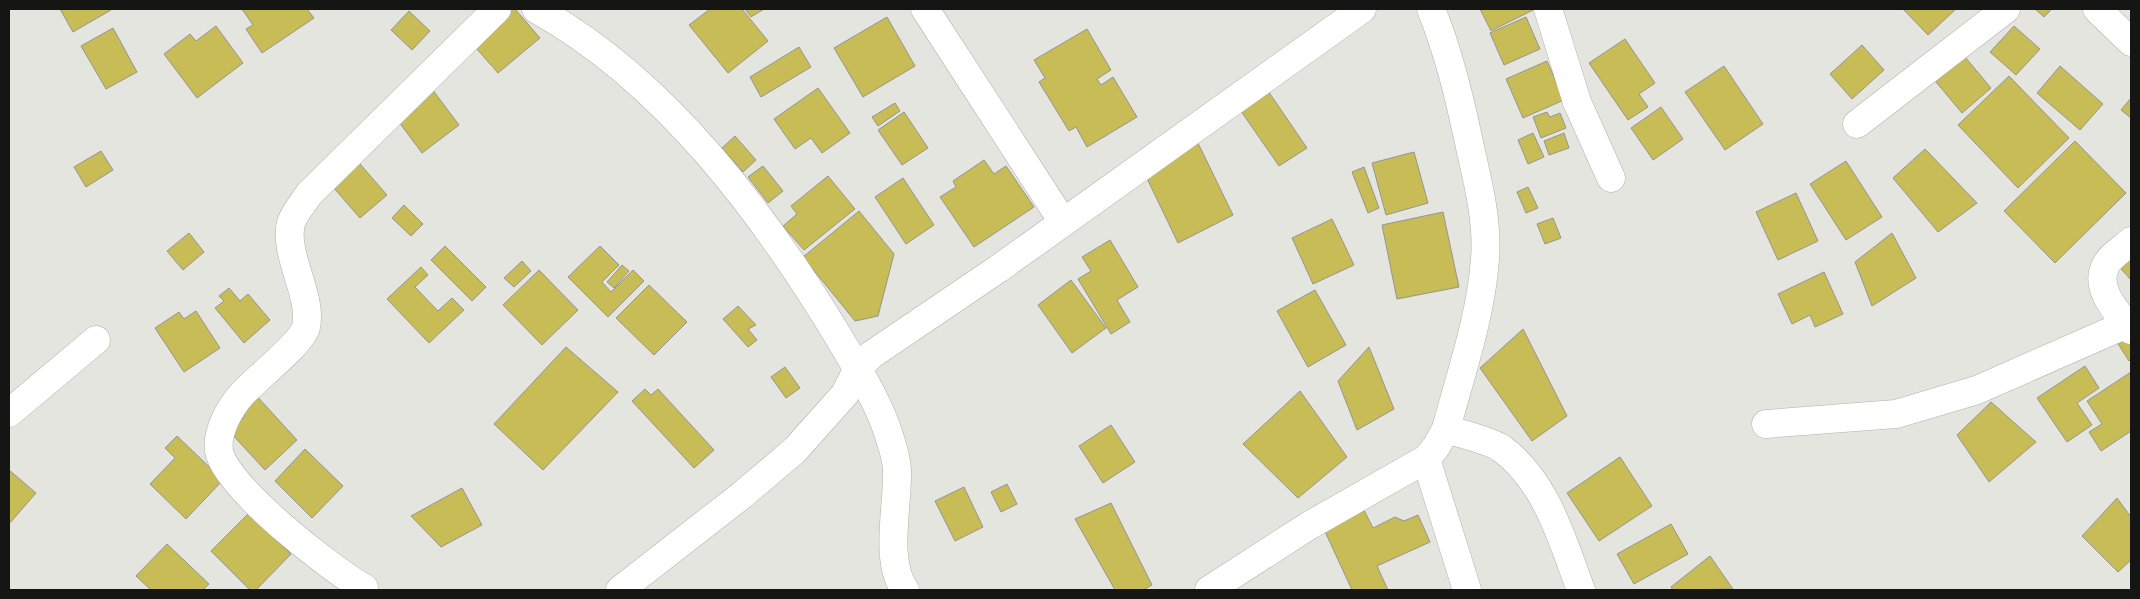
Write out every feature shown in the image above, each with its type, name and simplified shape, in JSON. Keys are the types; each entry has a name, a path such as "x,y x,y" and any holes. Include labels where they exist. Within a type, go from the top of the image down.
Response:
{"street":[{"path":"364,588 339,574 292,536 246,491 227,468 220,454 218,442 223,426 242,394 296,342 305,330 308,316 292,248 291,222 309,194 497,9"},
{"path":"536,9 562,23 631,75 674,117 730,181 768,230 818,302 858,368 879,409 893,451 897,470 895,568 905,590"},
{"path":"924,9 1063,222"},
{"path":"620,590 742,495 795,450 846,394 858,368 898,335 998,269 1362,9"},
{"path":"1209,590 1310,525 1426,459 1436,447 1446,429 1479,303 1485,259 1485,236 1476,173 1456,85 1431,9"},
{"path":"1548,9 1576,102 1611,178"},
{"path":"1857,124 2006,9"},
{"path":"2097,9 2131,42"},
{"path":"1766,424 1896,414 1977,390 2129,327 2105,294 2102,280 2106,264 2131,241"},
{"path":"9,413 96,340"},
{"path":"1446,429 1500,448 1520,466 1548,504 1581,590"},
{"path":"1426,459 1468,590"}],"building":[{"path":"60,9 110,9 111,10 73,32"},
{"path":"242,9 307,9 314,18 262,53 246,29 253,25"},
{"path":"506,9 515,9 540,38 498,73 469,40"},
{"path":"710,9 742,9 768,41 728,73 689,25"},
{"path":"745,9 764,9 751,17"},
{"path":"1480,9 1535,9 1491,31"},
{"path":"1903,9 1956,9 1928,35"},
{"path":"2035,9 2052,9 2044,17"},
{"path":"409,11 430,31 412,50 391,30"},
{"path":"887,17 915,66 863,97 834,48"},
{"path":"1526,17 1540,49 1504,65 1490,33"},
{"path":"216,26 243,63 197,98 164,54 190,34 196,41"},
{"path":"2014,26 2040,49 2016,75 1990,52"},
{"path":"113,28 137,72 106,89 81,46"},
{"path":"1087,29 1111,70 1097,79 1101,85 1113,77 1137,117 1087,147 1076,127 1069,131 1039,82 1045,78 1034,60"},
{"path":"1625,39 1655,83 1639,94 1648,107 1628,120 1589,63"},
{"path":"1862,45 1884,70 1852,99 1830,74"},
{"path":"799,47 811,67 761,97 750,77"},
{"path":"1960,51 1991,88 1962,113 1931,76"},
{"path":"1547,61 1564,100 1523,118 1506,79"},
{"path":"1724,66 1763,124 1725,150 1685,92"},
{"path":"2060,66 2103,104 2080,130 2037,93"},
{"path":"2009,76 2069,138 2018,188 1958,125"},
{"path":"429,85 459,125 422,153 393,114"},
{"path":"1264,85 1307,148 1279,166 1236,104"},
{"path":"818,88 850,133 822,153 811,138 795,149 774,119"},
{"path":"2131,98 2131,118 2121,110"},
{"path":"895,103 900,111 878,126 872,117"},
{"path":"1661,107 1683,139 1653,160 1631,128"},
{"path":"904,112 928,148 902,165 878,130"},
{"path":"1547,112 1550,117 1560,113 1566,128 1541,138 1533,117"},
{"path":"1533,133 1544,157 1528,164 1518,140"},
{"path":"1564,133 1569,148 1549,155 1544,141"},
{"path":"735,136 756,160 743,172 722,148"},
{"path":"1197,141 1233,215 1178,243 1142,168"},
{"path":"2075,141 2126,193 2055,263 2004,211"},
{"path":"1925,149 1977,203 1938,232 1893,178"},
{"path":"101,151 113,170 86,187 74,167"},
{"path":"1414,152 1428,203 1386,215 1372,163"},
{"path":"353,156 387,195 360,218 326,179"},
{"path":"984,160 994,174 1006,166 1034,207 974,247 940,197 956,187 953,181"},
{"path":"1846,161 1882,217 1846,240 1810,184"},
{"path":"763,166 783,191 768,203 748,177"},
{"path":"1364,167 1379,208 1368,213 1352,172"},
{"path":"828,176 855,209 804,250 783,226 797,214 791,206"},
{"path":"903,178 934,225 906,244 875,197"},
{"path":"1528,187 1538,208 1526,213 1517,192"},
{"path":"1796,193 1818,241 1778,260 1756,212"},
{"path":"404,205 423,224 411,236 392,218"},
{"path":"859,211 894,254 878,316 855,321 803,257"},
{"path":"1443,212 1459,287 1397,299 1382,225"},
{"path":"1553,218 1561,238 1545,244 1537,224"},
{"path":"1332,219 1354,265 1313,284 1292,238"},
{"path":"189,233 204,252 183,270 167,251"},
{"path":"1892,233 1916,278 1872,306 1855,262"},
{"path":"1110,240 1138,287 1117,300 1130,322 1111,334 1078,279 1091,271 1082,257"},
{"path":"2131,244 2131,280 2113,260"},
{"path":"445,246 486,287 472,301 431,260"},
{"path":"600,246 619,265 602,282 611,292 633,270 644,281 608,317 568,277"},
{"path":"522,261 531,271 514,287 504,278"},
{"path":"622,265 629,271 614,288 607,282"},
{"path":"421,267 428,275 415,287 438,311 452,298 464,310 429,343 387,299"},
{"path":"539,270 578,310 542,345 503,305"},
{"path":"1824,272 1843,314 1815,327 1810,315 1792,324 1778,294"},
{"path":"1071,280 1106,328 1072,353 1038,305"},
{"path":"649,285 687,322 654,355 616,318"},
{"path":"229,288 240,301 248,294 270,320 244,343 215,308 224,301 219,296"},
{"path":"1315,290 1346,345 1308,367 1277,311"},
{"path":"738,306 756,325 748,329 757,340 748,347 723,319"},
{"path":"196,311 220,348 184,372 155,328 179,312 184,319"},
{"path":"1523,329 1567,416 1532,441 1480,368"},
{"path":"2113,336 2131,337 2131,359 2129,361"},
{"path":"566,347 618,392 543,470 494,424"},
{"path":"1369,347 1394,409 1357,430 1338,381"},
{"path":"2085,366 2099,388 2077,403 2092,425 2067,442 2037,398"},
{"path":"785,367 800,388 786,398 771,377"},
{"path":"2131,372 2131,431 2101,451 2089,432 2102,424 2087,401"},
{"path":"645,389 651,395 658,389 714,450 694,468 632,401"},
{"path":"1300,391 1347,457 1298,498 1243,444"},
{"path":"254,393 297,440 265,470 229,431 245,416 238,408"},
{"path":"1991,402 2036,442 1989,482 1957,435"},
{"path":"1111,425 1135,462 1103,483 1079,446"},
{"path":"177,436 223,480 186,519 150,484 175,458 165,448"},
{"path":"305,449 343,486 312,518 275,481"},
{"path":"1620,457 1652,506 1599,541 1567,493"},
{"path":"9,470 36,493 9,524"},
{"path":"1007,484 1017,504 1001,512 991,492"},
{"path":"964,487 983,527 955,541 935,501"},
{"path":"462,488 482,525 441,547 411,516"},
{"path":"2117,498 2131,517 2131,560 2118,572 2082,536"},
{"path":"1111,503 1152,585 1143,590 1115,590 1075,519"},
{"path":"1362,506 1373,528 1395,517 1404,521 1418,515 1430,542 1377,566 1388,590 1352,590 1322,525"},
{"path":"249,513 291,554 256,590 250,590 211,551"},
{"path":"1671,524 1688,554 1634,584 1617,554"},
{"path":"167,544 209,584 203,590 151,590 136,576"},
{"path":"1710,556 1733,589 1673,590 1671,587"}]}
